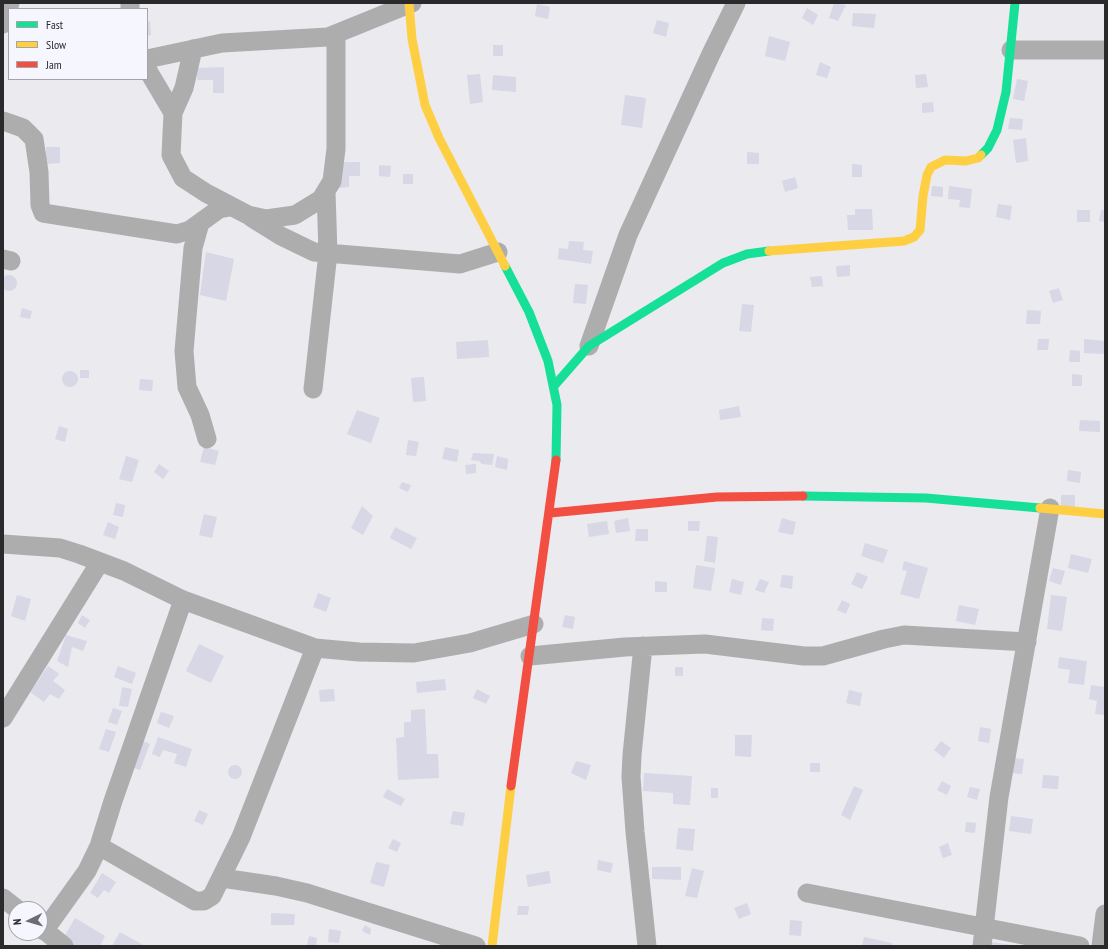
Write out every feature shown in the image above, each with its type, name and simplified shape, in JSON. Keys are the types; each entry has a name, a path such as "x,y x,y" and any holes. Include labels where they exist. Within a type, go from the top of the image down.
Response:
{"street":[{"path":"148,59 222,43 328,37 410,3 412,39 425,106 439,138 498,252 538,335 548,361 557,405 557,455 502,854 492,946"},
{"path":"589,346 628,235 736,3"},
{"path":"554,386 589,346 723,263 747,254 796,248 904,241 914,237 920,230 922,196 927,175 931,167 945,160 966,161 978,158 988,148 997,130 1006,92 1016,3"},
{"path":"3,24 8,9"},
{"path":"248,215 266,219 295,215 321,199 332,181 336,149 336,34"},
{"path":"193,49 184,88 173,114 171,155 183,178 230,207 248,215 281,236 314,252 460,264 498,252"},
{"path":"1011,50 1105,50"},
{"path":"148,71 173,114"},
{"path":"3,121 23,128 34,139 39,172 40,205 43,213 177,234 190,230 219,209 230,207"},
{"path":"313,389 328,253 326,190"},
{"path":"200,222 193,248 184,351 187,387 200,415 207,439"},
{"path":"550,513 717,497 808,496 926,498 1105,514"},
{"path":"982,946 999,798 1050,508"},
{"path":"3,544 60,548 124,571 183,600 315,648 359,652 414,653 470,643 534,624"},
{"path":"3,718 100,562"},
{"path":"48,921 87,871 100,846 112,801 183,600"},
{"path":"530,656 643,646 706,644 804,656 822,656 904,635 1026,642"},
{"path":"643,646 631,777 635,832 647,946"},
{"path":"100,846 195,901 204,901 212,896 222,878 270,766 315,648"},
{"path":"222,878 276,886 307,893 476,946"},
{"path":"807,893 1080,946"},
{"path":"1101,946 1105,914"},
{"path":"48,934 64,946"}],"building":[{"path":"834,3 846,5 838,21 829,18"},
{"path":"537,4 550,7 548,19 535,16"},
{"path":"807,8 818,15 813,25 802,18"},
{"path":"853,13 876,14 874,28 852,26"},
{"path":"657,20 669,23 666,37 653,33"},
{"path":"150,21 151,35 148,36 148,22"},
{"path":"769,36 790,42 785,61 765,56"},
{"path":"493,45 503,45 503,56 493,56"},
{"path":"820,62 831,67 827,78 816,75"},
{"path":"224,67 224,93 213,93 213,80 197,80 197,68"},
{"path":"480,74 483,102 470,104 467,75"},
{"path":"926,74 928,87 916,88 915,75"},
{"path":"493,75 516,77 516,92 492,90"},
{"path":"1017,79 1028,81 1024,101 1013,99"},
{"path":"625,95 646,98 642,128 621,125"},
{"path":"933,102 934,112 922,113 922,103"},
{"path":"1010,118 1023,119 1022,130 1008,129"},
{"path":"1026,138 1028,161 1016,163 1013,140"},
{"path":"46,147 60,147 60,163 46,164"},
{"path":"747,152 759,153 759,164 747,164"},
{"path":"338,162 360,162 360,176 349,176 349,187 338,188"},
{"path":"852,164 862,165 862,177 852,177"},
{"path":"379,165 391,166 390,177 379,176"},
{"path":"403,174 413,174 413,184 403,184"},
{"path":"795,177 798,188 785,192 782,181"},
{"path":"932,186 943,187 943,197 931,196"},
{"path":"949,186 972,189 970,208 959,207 960,200 948,199"},
{"path":"998,204 1012,206 1010,220 996,217"},
{"path":"855,209 872,209 873,230 848,230 847,215 855,215"},
{"path":"1077,210 1090,210 1090,222 1077,222"},
{"path":"1101,210 1105,210 1105,222 1099,221"},
{"path":"569,241 584,242 583,250 593,251 591,264 558,259 559,248 568,249"},
{"path":"206,252 234,259 226,301 200,295"},
{"path":"850,265 850,276 837,277 836,266"},
{"path":"9,275 16,280 17,283 12,290 9,291 2,286 1,283 6,276"},
{"path":"822,276 823,286 812,287 810,277"},
{"path":"575,284 588,285 586,304 573,303"},
{"path":"1059,288 1063,300 1053,303 1049,291"},
{"path":"742,304 754,305 751,332 739,331"},
{"path":"22,308 32,311 30,319 20,317"},
{"path":"1027,310 1041,311 1040,324 1026,324"},
{"path":"1038,339 1049,339 1048,350 1037,350"},
{"path":"1084,339 1105,341 1105,354 1084,353"},
{"path":"488,340 489,357 457,359 456,342"},
{"path":"1070,350 1080,351 1080,362 1069,362"},
{"path":"80,370 89,370 89,378 80,378"},
{"path":"70,371 77,376 78,379 73,386 70,387 63,382 62,379 67,372"},
{"path":"1072,374 1082,375 1082,386 1072,386"},
{"path":"424,377 426,401 413,402 411,378"},
{"path":"140,379 153,380 152,391 139,390"},
{"path":"739,406 741,417 720,420 719,410"},
{"path":"357,410 380,418 371,443 347,434"},
{"path":"1080,420 1100,421 1100,432 1079,431"},
{"path":"59,426 68,429 65,442 55,439"},
{"path":"408,440 419,442 416,456 406,455"},
{"path":"204,447 219,451 215,465 200,462"},
{"path":"445,447 459,450 457,462 442,459"},
{"path":"473,453 494,454 492,465 482,464 479,461 471,460"},
{"path":"126,456 139,460 132,482 119,479"},
{"path":"497,456 508,459 507,470 495,467"},
{"path":"159,464 169,471 163,479 154,472"},
{"path":"476,464 476,473 466,474 465,465"},
{"path":"1068,470 1081,472 1080,483 1067,481"},
{"path":"402,482 411,485 408,492 399,488"},
{"path":"1061,495 1075,495 1075,507 1061,507"},
{"path":"116,503 125,505 123,517 113,515"},
{"path":"362,506 373,516 363,535 351,528"},
{"path":"204,514 217,517 212,538 199,535"},
{"path":"628,518 630,531 616,533 614,521"},
{"path":"782,518 796,522 793,535 778,532"},
{"path":"607,521 609,534 589,537 587,524"},
{"path":"688,521 700,521 699,531 688,531"},
{"path":"108,522 119,527 115,539 103,535"},
{"path":"395,527 417,538 411,549 390,538"},
{"path":"636,529 648,529 648,541 635,541"},
{"path":"707,536 718,537 715,563 704,561"},
{"path":"865,543 888,550 883,563 861,556"},
{"path":"1071,554 1092,559 1088,573 1068,568"},
{"path":"904,561 928,568 919,599 900,594 907,571 902,570"},
{"path":"696,565 715,568 711,591 693,588"},
{"path":"1053,568 1065,571 1061,585 1049,581"},
{"path":"857,572 868,577 862,589 851,584"},
{"path":"782,575 793,576 792,589 780,587"},
{"path":"732,579 744,582 741,595 729,592"},
{"path":"760,579 769,582 764,593 755,590"},
{"path":"655,581 667,582 667,592 655,592"},
{"path":"318,593 331,598 326,612 313,607"},
{"path":"17,595 31,599 25,621 11,616"},
{"path":"1051,595 1067,597 1062,631 1047,629"},
{"path":"842,600 850,604 846,614 837,610"},
{"path":"959,605 979,609 975,625 956,621"},
{"path":"82,615 90,620 85,628 78,623"},
{"path":"565,615 575,617 573,629 562,627"},
{"path":"762,618 774,619 773,631 761,630"},
{"path":"66,635 87,641 83,651 72,647 68,667 57,661"},
{"path":"199,644 224,656 211,683 186,671"},
{"path":"1059,657 1087,661 1084,685 1068,683 1070,670 1058,668"},
{"path":"48,666 59,674 53,681 65,690 59,699 50,694 44,702 30,692"},
{"path":"118,666 136,673 132,684 114,677"},
{"path":"675,667 683,667 683,676 675,676"},
{"path":"445,679 446,690 417,693 416,682"},
{"path":"1091,685 1105,687 1104,715 1095,714 1097,701 1089,699"},
{"path":"122,687 132,689 128,707 119,706"},
{"path":"334,689 335,701 320,702 319,690"},
{"path":"477,689 490,696 486,704 473,698"},
{"path":"849,690 862,693 860,706 846,703"},
{"path":"113,708 122,711 117,725 108,722"},
{"path":"425,709 427,754 438,754 439,778 398,780 396,738 404,737 404,722 411,722 411,710"},
{"path":"161,712 174,716 169,728 157,723"},
{"path":"980,727 991,729 989,743 978,741"},
{"path":"106,729 116,732 109,752 99,749"},
{"path":"735,735 752,735 751,757 735,756"},
{"path":"158,737 192,749 186,767 174,763 177,754 163,750 160,757 152,754"},
{"path":"139,739 150,744 140,770 129,766"},
{"path":"941,741 951,748 944,758 934,750"},
{"path":"1012,758 1024,759 1022,774 1011,773"},
{"path":"576,761 591,765 586,780 571,773"},
{"path":"810,763 820,763 820,772 810,772"},
{"path":"235,765 240,767 242,772 240,777 235,779 230,777 228,772 230,767"},
{"path":"644,773 692,776 690,805 673,804 673,793 643,791"},
{"path":"1043,775 1059,776 1058,789 1042,788"},
{"path":"942,781 951,786 947,795 937,790"},
{"path":"854,786 863,790 850,820 841,815"},
{"path":"970,787 980,789 977,800 967,797"},
{"path":"711,788 718,788 718,798 711,798"},
{"path":"387,789 405,799 401,806 383,797"},
{"path":"199,810 208,814 203,825 194,821"},
{"path":"453,811 465,813 463,826 450,824"},
{"path":"1011,816 1033,819 1031,834 1009,831"},
{"path":"966,822 976,823 975,833 965,832"},
{"path":"678,828 695,829 693,851 676,849"},
{"path":"393,839 401,843 397,852 388,848"},
{"path":"948,843 952,855 943,858 939,847"},
{"path":"598,860 613,863 611,873 597,870"},
{"path":"376,862 390,865 384,887 370,883"},
{"path":"652,867 681,867 681,880 652,879"},
{"path":"692,868 704,871 697,898 685,896"},
{"path":"549,871 551,883 528,887 526,875"},
{"path":"102,873 116,882 109,893 104,890 98,898 90,893"},
{"path":"747,903 751,914 739,919 734,908"},
{"path":"518,906 529,906 528,915 517,915"},
{"path":"271,913 295,914 294,925 271,925"},
{"path":"75,918 105,936 100,946 73,946 64,937"},
{"path":"790,920 802,921 801,936 789,935"},
{"path":"365,925 371,929 370,935 362,931"},
{"path":"329,929 341,931 339,943 328,942"},
{"path":"120,932 145,946 112,946"},
{"path":"309,936 317,938 316,946 307,945"},
{"path":"864,937 892,943 892,946 862,946"},
{"path":"991,942 1012,945 1012,946 991,946"}],"traffic: fast":[{"path":"981,155 988,148 997,130 1006,92 1015,3"},
{"path":"554,386 589,346 723,263 747,254 769,251"},
{"path":"505,266 529,312 548,361 557,405 556,460"},
{"path":"803,496 926,498 1040,508"}],"traffic: slow":[{"path":"409,3 412,39 425,105 439,138 505,266"},
{"path":"769,251 904,241 914,237 920,230 923,196 927,175 931,167 945,160 966,161 978,158 981,155"},
{"path":"1040,508 1105,514"},
{"path":"492,946 511,786"}],"traffic: jam":[{"path":"511,786 556,460"},
{"path":"550,513 717,497 803,496"}]}
